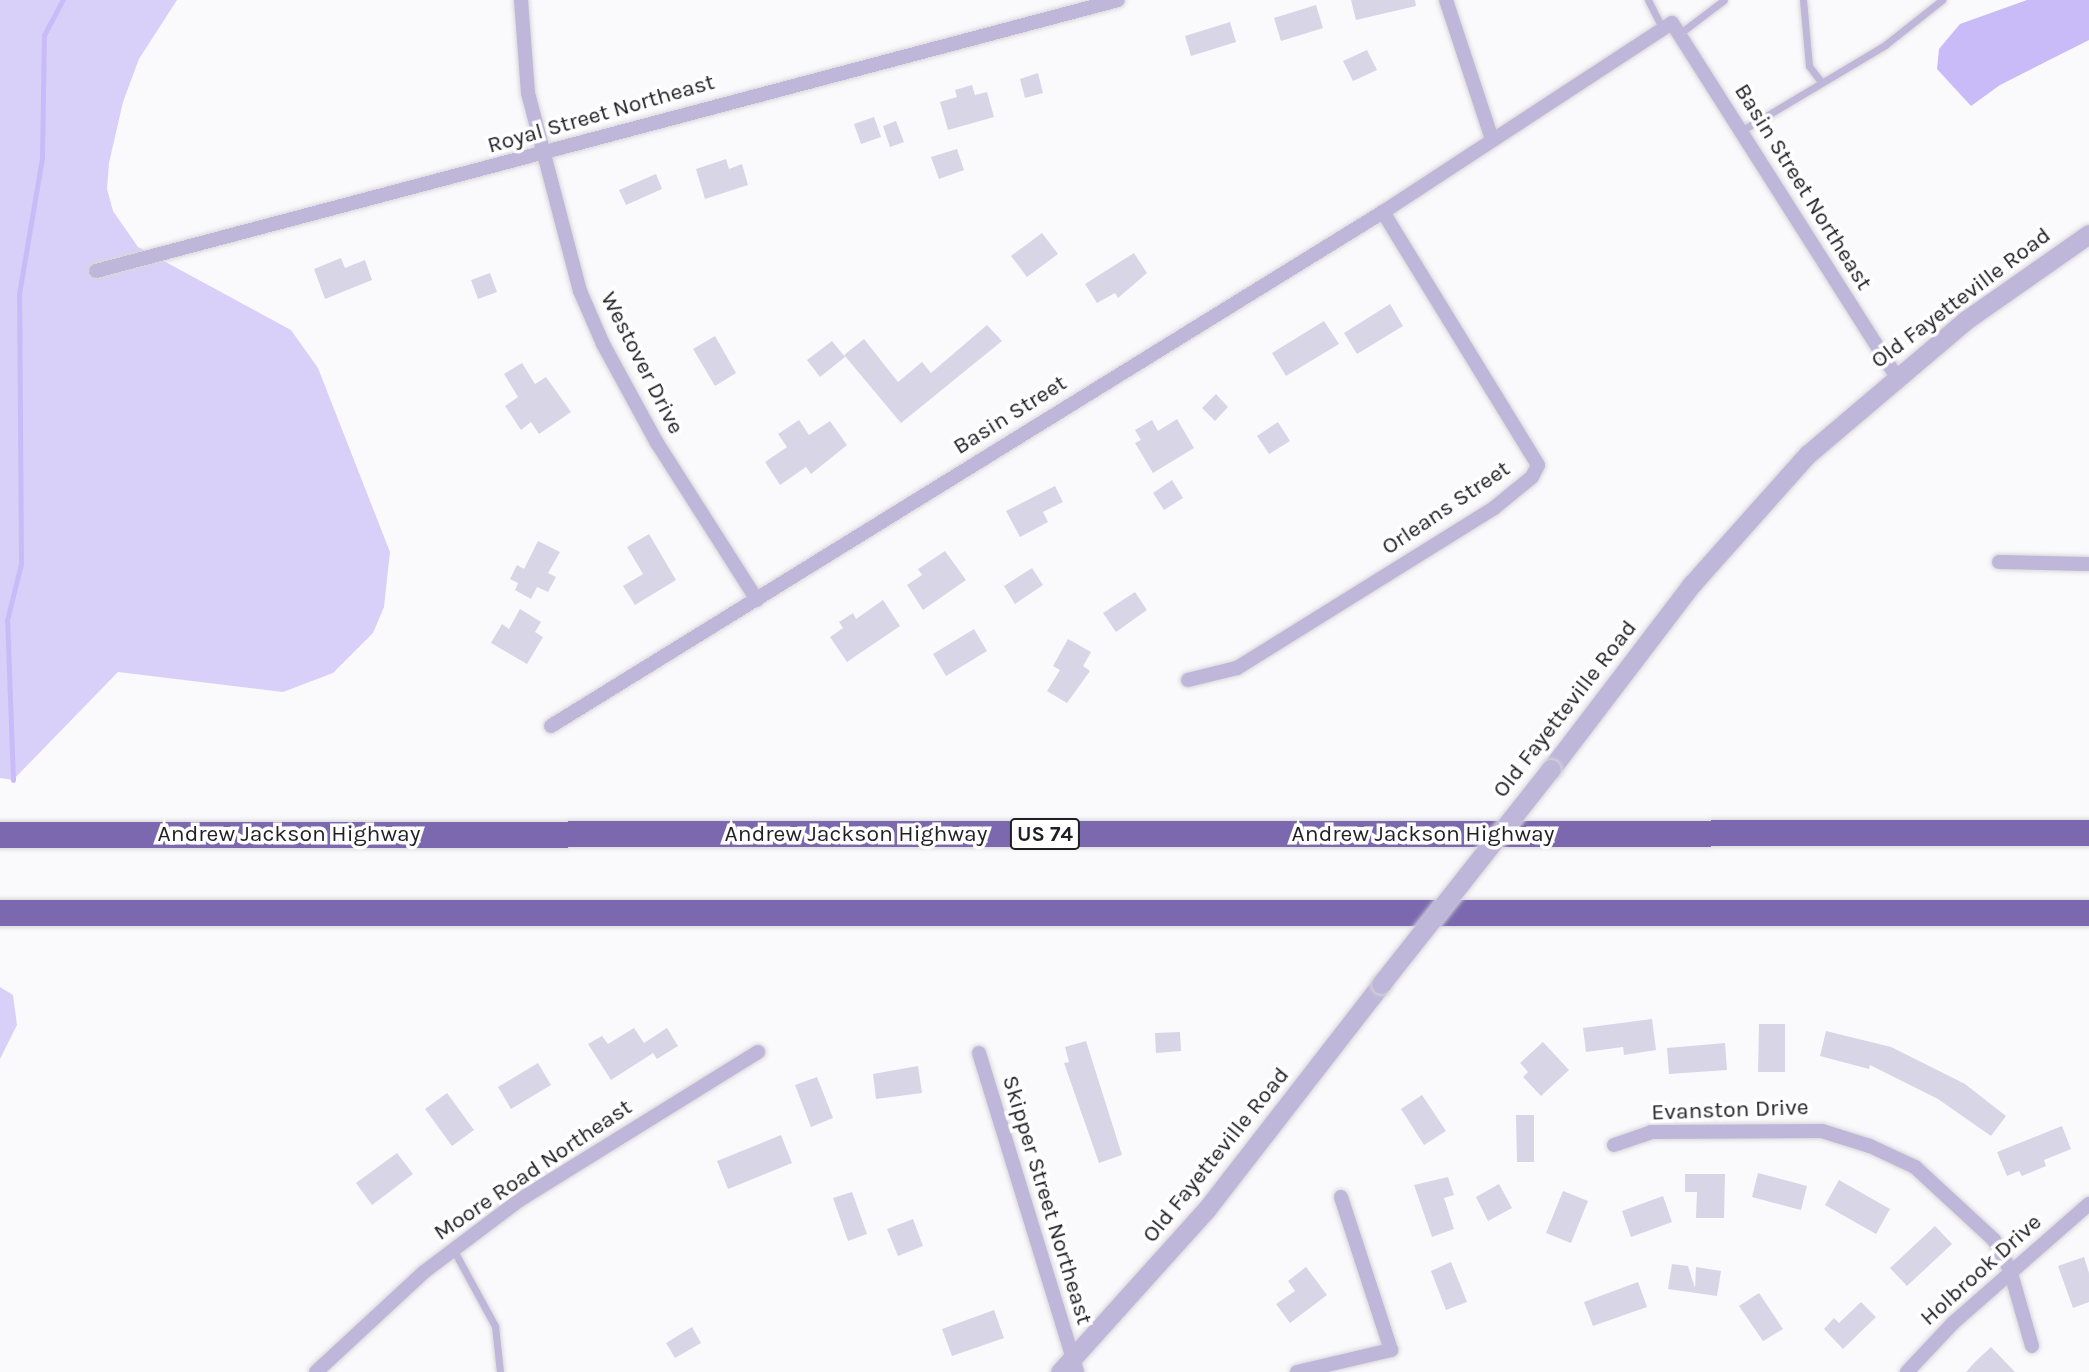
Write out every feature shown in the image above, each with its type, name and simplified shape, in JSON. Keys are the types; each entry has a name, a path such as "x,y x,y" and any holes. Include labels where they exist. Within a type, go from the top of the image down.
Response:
{"highway":[{"name":"Andrew Jackson Highway","path":"0,835 2089,833"},
{"path":"0,913 2089,913"}],"street":[{"name":"Westover Drive","path":"521,0 528,93 580,291 603,344 657,443 757,600"},
{"name":"Royal Street Northeast","path":"96,271 543,155 696,109 1118,0"},
{"path":"1446,0 1492,139"},
{"name":"Basin Street","path":"551,726 1383,212 1492,139 1671,29"},
{"name":"Basin Street Northeast","path":"1671,29 1741,131 1896,376"},
{"name":"Orleans Street","path":"1188,680 1237,668 1494,508 1532,477 1538,465 1383,212"},
{"name":"Old Fayetteville Road","path":"1070,1368 1206,1210 1748,518 1808,454 1896,376 1988,304 2089,234"},
{"path":"1999,562 2089,564"},
{"name":"Moore Road Northeast","path":"316,1372 453,1249 521,1199 758,1052"},
{"name":"Skipper Street Northeast","path":"979,1053 1070,1368"},
{"name":"Evanston Drive","path":"1614,1144 1651,1132 1822,1131 1870,1146 1915,1167 1954,1198 1994,1240 2010,1270 2032,1346"},
{"path":"1297,1372 1391,1350 1341,1197"},
{"name":"Holbrook Drive","path":"1907,1372 2010,1270 2089,1204"}],"lane":[{"path":"1648,0 1671,29 1724,0"},
{"path":"1803,0 1810,66 1821,82"},
{"path":"1741,131 1885,45 1942,0"},
{"path":"453,1249 495,1326 500,1372"}],"shaded area":[{"path":"0,0 177,0 139,59 123,102 109,163 107,189 113,211 138,247 291,330 318,368 390,552 384,607 373,633 333,673 283,692 118,672 13,780 0,778"},
{"path":"2027,0 2089,0 2089,40 2000,85 1971,106 1937,69 1939,49 1960,24"},
{"path":"0,987 13,995 17,1025 0,1059"}],"building":[{"path":"1351,0 1415,0 1416,6 1356,20"},
{"path":"1316,5 1323,28 1281,41 1274,18"},
{"path":"1230,22 1236,42 1191,56 1185,36"},
{"path":"1367,50 1377,70 1353,81 1343,61"},
{"path":"1038,73 1043,93 1025,98 1020,79"},
{"path":"972,85 975,95 987,92 994,117 948,130 940,102 957,97 955,90"},
{"path":"874,117 881,137 861,144 854,124"},
{"path":"896,121 904,142 890,147 883,126"},
{"path":"957,149 964,170 939,179 931,157"},
{"path":"726,159 729,169 742,164 748,185 705,199 696,169"},
{"path":"656,174 662,189 626,205 619,190"},
{"path":"1042,233 1058,254 1027,277 1011,256"},
{"path":"1134,253 1147,273 1118,298 1115,293 1097,303 1085,284"},
{"path":"341,258 345,268 365,260 372,280 325,299 314,269"},
{"path":"490,273 497,292 478,299 471,280"},
{"path":"1390,304 1403,326 1357,354 1344,333"},
{"path":"1324,321 1339,344 1286,376 1272,353"},
{"path":"987,325 1002,341 901,423 844,355 864,339 898,382 922,362 931,373"},
{"path":"715,336 736,373 715,386 693,349"},
{"path":"832,341 845,357 820,377 807,360"},
{"path":"522,363 535,384 546,377 571,412 539,434 531,422 521,430 505,406 518,397 504,374"},
{"path":"1216,394 1228,407 1215,421 1202,408"},
{"path":"1177,419 1194,448 1153,473 1135,443 1141,440 1135,430 1152,420 1158,431"},
{"path":"799,420 809,435 830,421 847,445 811,474 806,467 780,485 765,462 787,447 778,434"},
{"path":"1278,422 1290,441 1269,454 1257,436"},
{"path":"1172,480 1183,498 1164,510 1153,493"},
{"path":"1055,486 1063,502 1043,512 1048,522 1020,537 1006,511"},
{"path":"649,534 676,580 635,605 623,586 643,574 627,547"},
{"path":"538,541 560,552 548,573 556,577 548,592 537,587 531,599 515,590 518,583 510,579 517,565 524,569"},
{"path":"945,551 966,580 923,610 907,585 922,575 918,569"},
{"path":"1032,568 1043,585 1015,604 1004,586"},
{"path":"1135,592 1147,610 1116,632 1103,613"},
{"path":"883,600 900,626 847,662 830,637 843,628 839,622 853,613 856,619"},
{"path":"520,609 541,622 535,632 543,637 527,664 491,643 502,624 509,629"},
{"path":"974,629 987,651 946,676 933,654"},
{"path":"1068,639 1091,652 1083,666 1090,671 1067,703 1047,691 1060,670 1053,666"},
{"path":"1652,1019 1656,1050 1624,1055 1623,1047 1586,1052 1583,1028"},
{"path":"1759,1024 1785,1024 1785,1072 1758,1072"},
{"path":"634,1028 644,1043 667,1028 678,1046 657,1059 653,1053 611,1080 588,1044 602,1036 608,1044"},
{"path":"1826,1031 1891,1047 1965,1084 2006,1116 1991,1136 1938,1099 1870,1065 1869,1069 1820,1056"},
{"path":"1180,1032 1181,1051 1156,1053 1155,1033"},
{"path":"1086,1041 1122,1155 1099,1163 1064,1063 1069,1062 1065,1047"},
{"path":"1543,1042 1569,1070 1541,1096 1523,1077 1528,1072 1520,1063"},
{"path":"1725,1043 1727,1070 1669,1074 1667,1048"},
{"path":"538,1063 551,1085 511,1109 498,1087"},
{"path":"918,1066 922,1093 876,1099 873,1074"},
{"path":"817,1077 833,1118 811,1127 795,1085"},
{"path":"447,1093 474,1130 452,1146 425,1109"},
{"path":"1422,1095 1446,1131 1424,1145 1401,1109"},
{"path":"1516,1115 1534,1115 1534,1162 1517,1162"},
{"path":"2062,1126 2071,1149 2044,1160 2046,1166 2022,1176 2019,1171 2007,1176 1997,1152"},
{"path":"781,1135 792,1163 728,1189 717,1161"},
{"path":"397,1153 413,1174 372,1205 356,1183"},
{"path":"1758,1173 1807,1186 1801,1210 1752,1197"},
{"path":"1685,1174 1725,1174 1724,1218 1696,1218 1697,1192 1685,1192"},
{"path":"1448,1177 1454,1195 1444,1198 1454,1229 1432,1237 1414,1185"},
{"path":"1839,1180 1890,1209 1876,1234 1825,1205"},
{"path":"1499,1184 1512,1208 1488,1221 1476,1197"},
{"path":"1563,1191 1588,1201 1571,1243 1546,1233"},
{"path":"852,1192 867,1234 848,1241 833,1198"},
{"path":"1663,1196 1672,1222 1631,1237 1622,1211"},
{"path":"913,1219 923,1246 898,1256 887,1229"},
{"path":"1935,1226 1952,1244 1907,1286 1890,1268"},
{"path":"2084,1257 2089,1273 2089,1302 2073,1308 2058,1266"},
{"path":"1451,1262 1467,1302 1446,1310 1431,1271"},
{"path":"1672,1264 1688,1266 1695,1288 1696,1267 1721,1271 1717,1296 1668,1289"},
{"path":"1306,1267 1327,1295 1290,1323 1276,1304 1295,1291 1288,1281"},
{"path":"1638,1282 1647,1307 1593,1326 1584,1302"},
{"path":"1759,1293 1783,1329 1763,1341 1739,1306"},
{"path":"1861,1302 1876,1317 1843,1349 1824,1329 1834,1318 1839,1323"},
{"path":"994,1310 1004,1338 952,1356 942,1329"},
{"path":"692,1327 701,1343 675,1358 666,1343"},
{"path":"1991,1347 2015,1372 1966,1372 1975,1362"}],"waterway":[{"path":"13,780 7,620 21,564 19,294 42,158 44,35 63,0"}]}
